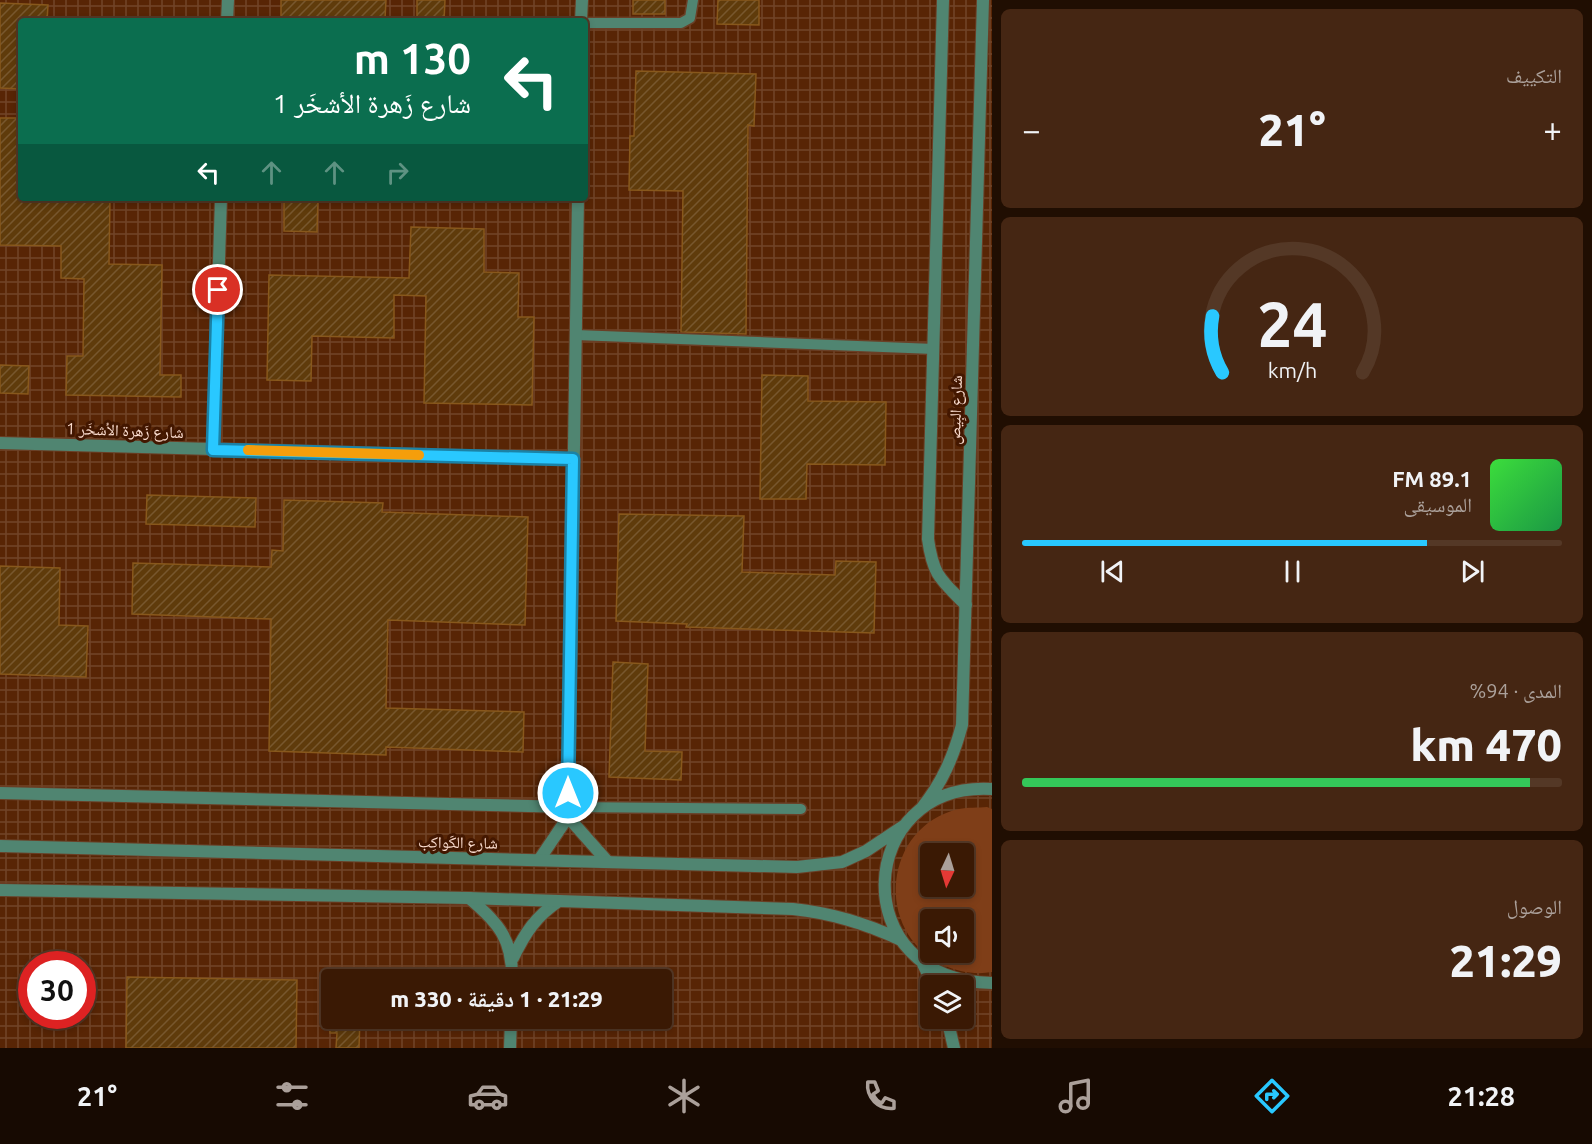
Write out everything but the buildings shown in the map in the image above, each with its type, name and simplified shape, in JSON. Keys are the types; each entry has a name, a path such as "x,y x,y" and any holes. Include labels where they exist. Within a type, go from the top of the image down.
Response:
{"street":[{"path":"227,18 228,0"},
{"path":"582,0 583,18"},
{"path":"943,0 928,539 931,560 937,576 966,605"},
{"name":"شارع البِيص","path":"921,809 938,788 953,759 962,725 983,0"},
{"path":"213,450 221,201"},
{"path":"538,860 568,812 578,201"},
{"name":"شارع زَهرة الأشخَر 1","path":"0,443 573,459"},
{"path":"920,961 901,940 890,919 884,894 892,846 905,825 921,809 946,795 974,788 992,789"},
{"path":"0,793 568,812 607,861"},
{"name":"شارع الكَواكِب","path":"0,846 797,867 842,862 867,851 905,825"},
{"path":"0,890 469,898 793,909 828,913 866,924 901,940"},
{"path":"469,898 490,916 503,932 513,958"},
{"path":"512,969 513,958 526,931 541,912 559,901"},
{"path":"922,963 944,976 969,983 992,983"},
{"path":"922,963 928,975"},
{"path":"510,1048 511,1029"},
{"path":"950,1029 954,1048"}],"lane":[{"path":"588,22 681,23 690,18 693,0"},
{"path":"576,335 934,349"},
{"path":"568,812 801,809"}],"shaded area":[{"path":"0,0 992,0 992,1048 0,1048"},
{"path":"987,807 992,809 992,972 986,973 961,971 940,963 974,963 974,909 920,909 920,950 905,929 897,906 896,881 902,857 915,836 934,819 966,808"}],"slow traffic":[{"path":"248,450 419,455"}],"route":[{"path":"218,290 213,450 573,459 568,793"}]}
